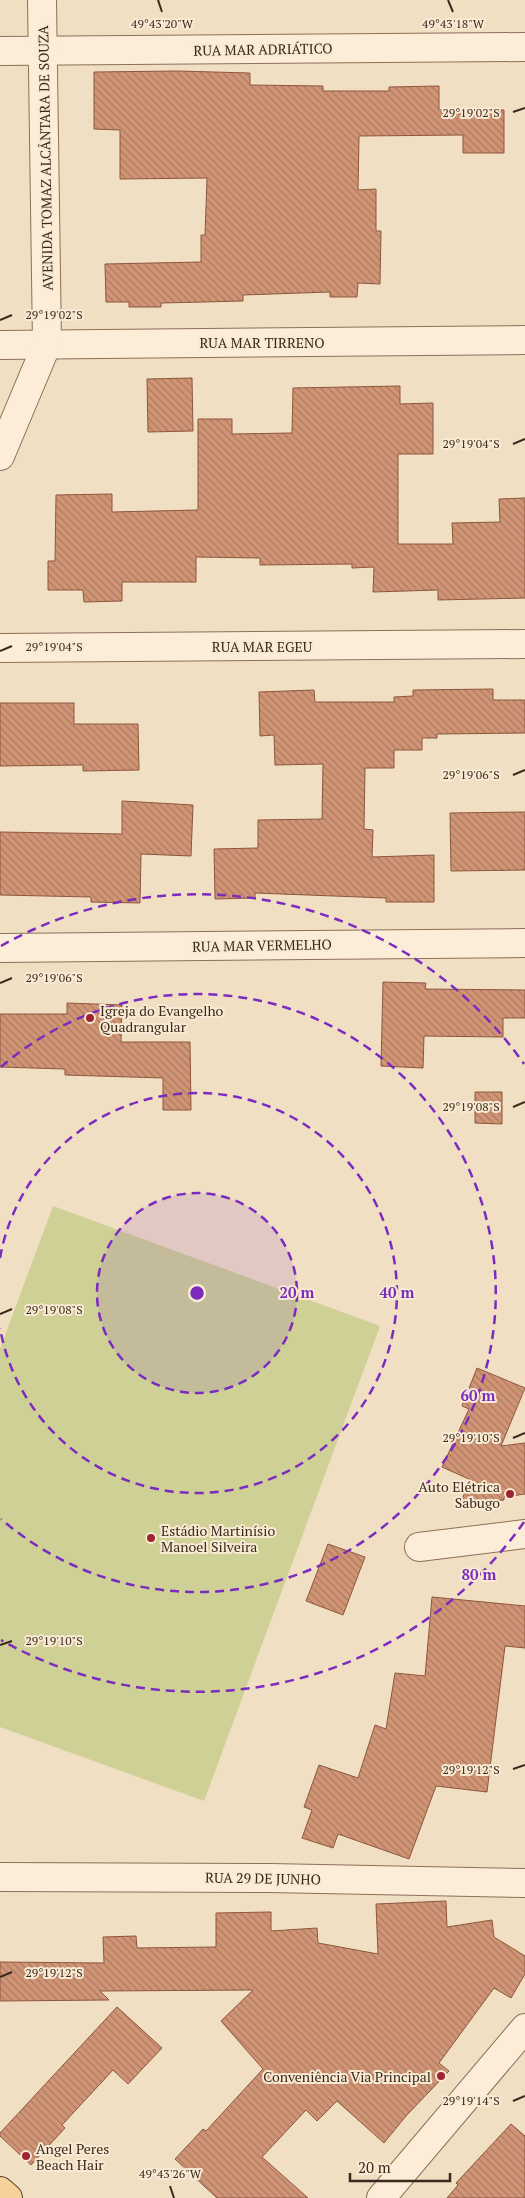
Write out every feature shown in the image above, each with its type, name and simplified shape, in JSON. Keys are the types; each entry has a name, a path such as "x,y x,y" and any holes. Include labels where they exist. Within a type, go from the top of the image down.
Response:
{"main road":[{"path":"0,2191 8,2198"}],"street":[{"name":"AVENIDA TOMAZ ALCÂNTARA DE SOUZA","path":"0,456 47,344 42,0"},
{"name":"RUA MAR ADRIÁTICO","path":"0,51 525,46"},
{"name":"RUA MAR TIRRENO","path":"0,345 525,340"},
{"name":"RUA MAR EGEU","path":"0,648 525,644"},
{"name":"RUA MAR VERMELHO","path":"0,948 525,943"},
{"path":"419,1547 525,1534"},
{"name":"RUA 29 DE JUNHO","path":"0,1877 270,1878 525,1883"},
{"path":"381,2198 525,2028"}],"green space":[{"name":"Estádio Martinísio Manoel Silveira","path":"53,1206 380,1326 204,1801 0,1727 0,1349"}],"building":[{"path":"177,71 250,73 250,85 323,86 323,91 389,91 389,87 439,86 439,110 504,110 504,153 463,153 463,135 359,136 358,190 376,189 376,231 381,231 380,284 358,283 357,297 330,297 330,292 243,295 243,301 161,303 161,307 129,307 129,302 106,302 105,264 201,262 201,235 205,235 207,178 120,179 120,130 94,129 94,72"},
{"path":"192,378 193,431 148,432 147,379"},
{"path":"400,386 400,404 433,403 433,454 398,454 398,544 453,544 452,523 500,522 499,499 525,498 525,598 438,600 438,590 373,592 374,567 352,568 352,564 260,565 260,558 196,557 196,582 122,582 122,601 84,602 83,590 48,590 48,561 55,561 56,495 112,494 112,512 198,510 198,419 232,419 232,434 292,433 293,388"},
{"path":"493,689 493,700 525,700 525,733 437,734 437,738 422,738 422,750 394,750 394,768 365,768 364,829 373,830 372,857 434,855 434,902 386,902 386,898 255,893 255,898 215,899 214,849 258,848 258,820 322,819 323,764 275,765 274,735 260,736 259,692 314,690 315,702 394,702 394,697 413,696 413,690"},
{"path":"0,703 74,703 74,724 138,724 139,770 83,771 83,765 0,766"},
{"path":"122,801 193,805 191,856 141,854 140,903 91,902 91,897 0,895 0,832 122,834"},
{"path":"525,812 525,870 451,871 450,813"},
{"path":"383,982 426,983 425,989 525,990 525,1018 503,1018 503,1037 424,1036 423,1068 381,1066"},
{"path":"67,1003 122,1005 121,1042 190,1042 191,1110 163,1110 163,1078 65,1075 65,1069 0,1067 0,1014 67,1014"},
{"path":"475,1092 502,1092 502,1124 475,1123"},
{"path":"477,1368 525,1388 501,1446 525,1443 525,1494 504,1497 504,1500 460,1503 471,1480 442,1467 469,1409 462,1406"},
{"path":"328,1544 365,1557 343,1615 306,1601"},
{"path":"432,1597 525,1606 525,1648 505,1646 487,1792 436,1786 409,1859 338,1834 333,1848 302,1838 312,1810 304,1807 319,1765 358,1778 375,1725 386,1729 395,1673 425,1676"},
{"path":"446,1901 447,1927 492,1920 494,1937 525,1956 525,1974 511,1998 494,1988 439,2063 449,2071 406,2116 384,2143 337,2101 317,2121 306,2110 262,2157 308,2198 217,2198 175,2159 203,2129 206,2131 263,2069 221,2021 253,1990 100,1991 109,2000 0,2001 0,1962 104,1963 103,1937 136,1936 137,1948 216,1947 216,1913 271,1912 271,1931 317,1928 318,1943 378,1954 376,1904"},
{"path":"117,2007 162,2048 128,2084 113,2070 62,2125 65,2128 31,2165 0,2136 0,2133"},
{"path":"511,2124 525,2136 525,2198 447,2198 458,2185 456,2183"}],"place":[{"name":"Igreja do Evangelho Quadrangular","path":"90,1018"},
{"name":"Auto Elétrica Sabugo","path":"510,1494"},
{"name":"Estádio Martinísio Manoel Silveira","path":"151,1538"},
{"name":"Conveniência Via Principal","path":"441,2076"},
{"name":"Angel Peres Beach Hair","path":"26,2156"}]}
